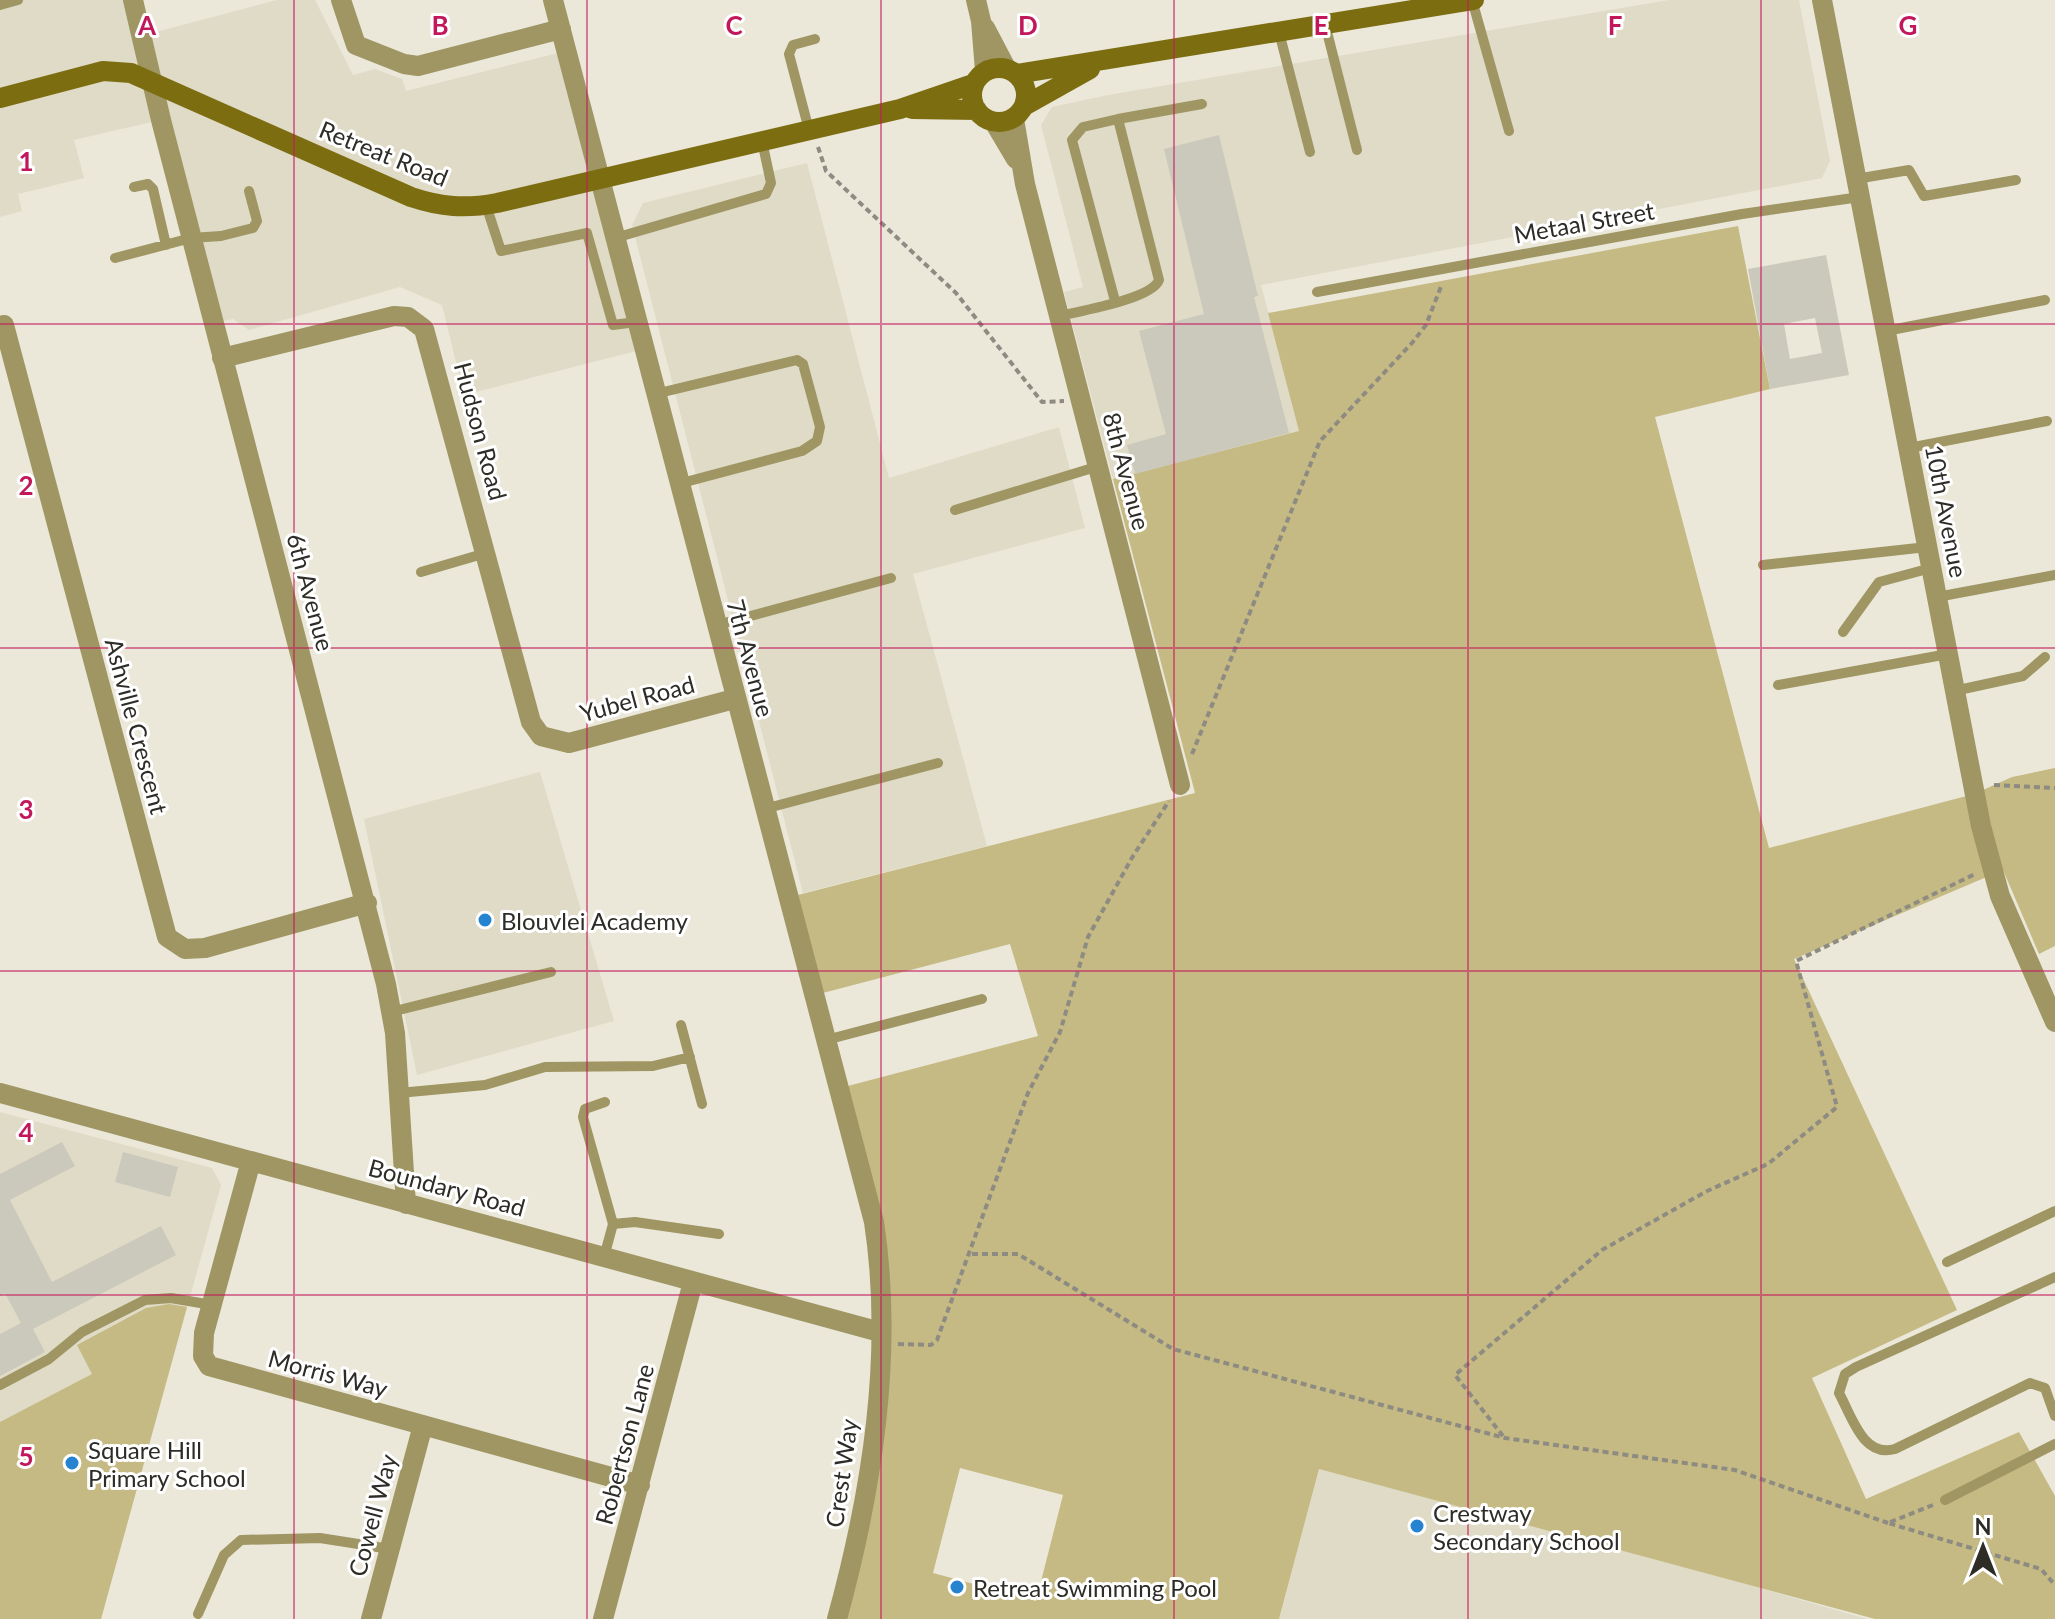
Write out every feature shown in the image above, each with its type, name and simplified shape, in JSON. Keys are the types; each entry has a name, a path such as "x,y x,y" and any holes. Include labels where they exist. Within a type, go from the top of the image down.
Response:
{"main road":[{"path":"1011,71 1109,61 1325,24 1399,6 1473,0"},
{"path":"1002,114 1109,61"},
{"name":"Retreat Road","path":"0,98 103,71 131,73 411,197 448,207 486,205 762,141 814,138 900,109 979,77 1011,71"},
{"path":"1002,114 1026,89 1011,71"},
{"path":"979,77 971,95 1002,114"},
{"name":"Retreat Road","path":"900,109 1002,114"}],"street":[{"name":"6th Avenue","path":"133,0 222,358 367,903 391,1012 406,1204"},
{"path":"341,0 356,45 413,66 561,29"},
{"name":"7th Avenue","path":"553,0 734,699 874,1222 881,1277 880,1332"},
{"path":"976,0 981,21 979,77"},
{"name":"10th Avenue","path":"1822,0 1954,691 1991,866 2014,930 2055,1022"},
{"path":"981,21 1011,71"},
{"name":"8th Avenue","path":"1002,114 1022,170 1180,785"},
{"name":"Hudson Road","path":"222,358 394,316 402,315 419,324 431,342 531,722 537,732 552,741"},
{"name":"Ashville Crescent","path":"4,325 12,372 167,937 185,949 205,948 367,903"},
{"name":"Yubel Road","path":"552,741 569,743 734,699"},
{"name":"Boundary Road","path":"0,1093 880,1332"},
{"name":"Morris Way","path":"251,1161 203,1341 203,1356 213,1369 640,1485"},
{"name":"Robertson Lane","path":"603,1619 693,1282"},
{"name":"Crest Way","path":"837,1619 861,1533 871,1470 880,1332"},
{"name":"Cowell Way","path":"371,1619 423,1425"}],"lane":[{"path":"0,5 18,0"},
{"path":"1473,0 1509,131"},
{"path":"1325,24 1357,150"},
{"path":"1279,32 1310,152"},
{"path":"814,138 789,54 793,45 815,39"},
{"path":"1115,301 1072,140 1083,127 1202,104"},
{"path":"1060,316 1148,293 1159,280 1118,119"},
{"path":"614,238 766,194 771,183 762,141"},
{"name":"Metaal Street","path":"1317,292 1742,214 1858,188 1909,170 1924,196 2016,180"},
{"path":"134,187 148,184 153,189 166,245"},
{"path":"115,258 191,238 221,236 255,227 249,191"},
{"path":"486,205 501,251 587,233 613,325 636,322"},
{"path":"1886,331 2045,300"},
{"path":"655,394 794,360 803,364 816,414 820,434 812,446 678,484"},
{"path":"1909,448 2047,421"},
{"path":"955,510 1099,466"},
{"path":"1763,565 1927,547"},
{"path":"421,572 486,553"},
{"path":"1843,632 1879,582 1931,568"},
{"path":"1937,597 2055,575"},
{"path":"715,625 891,578"},
{"path":"1778,685 1948,654"},
{"path":"1954,691 2023,676 2045,657"},
{"path":"764,809 938,763"},
{"path":"391,1012 551,972"},
{"path":"826,1040 982,999"},
{"path":"681,1025 702,1104"},
{"path":"399,1093 485,1085 545,1067 653,1066 690,1057"},
{"path":"604,1257 613,1224 583,1117 585,1109 605,1102"},
{"path":"1947,1262 2055,1211"},
{"path":"613,1224 635,1222 719,1234"},
{"path":"2055,1277 1856,1367 1845,1374 1839,1393 1868,1446 1878,1451 1895,1449 2030,1383 2045,1388 2055,1416"},
{"path":"0,1385 49,1359 82,1332 145,1300 166,1297 212,1305"},
{"path":"1945,1500 2055,1444"},
{"path":"198,1614 224,1555 241,1540 320,1538 390,1549"}],"path":[{"path":"814,138 826,171 956,293 1042,402 1082,401"},
{"path":"880,1332 893,1343 934,1343 971,1254 1028,1093 1060,1032 1088,937 1133,856 1180,785 1320,441 1426,325 1447,268"},
{"path":"1973,785 2055,788"},
{"path":"1505,1438 1455,1375 1602,1250 1707,1191 1768,1164 1837,1107 1796,961 1991,866"},
{"path":"971,1254 1018,1254 1173,1349 1505,1438 1735,1470 1888,1523 2041,1569 2055,1585"},
{"path":"1888,1523 1945,1500"}],"shaded area":[{"path":"0,0 132,0 141,36 277,0 315,0 353,75 375,69 402,79 406,91 566,51 644,349 464,395 442,305 400,287 249,330 233,319 213,323 160,120 74,140 84,178 18,194 22,211 0,217"},
{"path":"1669,0 1799,0 1830,161 1822,178 1261,285 1300,431 1113,479 1064,292 1083,287 1041,125 1052,107"},
{"path":"807,163 889,478 1059,427 1085,528 913,574 987,846 803,893 632,225 643,203"},
{"path":"1738,226 1770,389 1655,417 1769,848 1974,794 2012,777 2055,768 2055,946 2039,954 2003,870 1794,959 1957,1310 1812,1378 1866,1499 2019,1432 2055,1496 2055,1619 1875,1619 1319,1469 1279,1619 846,1619 885,1291 844,1087 1038,1036 1010,944 819,994 794,896 1195,793 1113,479 1299,431 1268,313","holes":["960,1468 1063,1495 1036,1601 933,1573"]},
{"name":"Blouvlei Academy","path":"540,772 614,1021 417,1075 364,819"},
{"name":"Square Hill Primary School","path":"0,1112 212,1168 221,1185 101,1619 0,1619"},
{"path":"169,1304 187,1307 101,1619 0,1619 0,1422 92,1374 77,1345 146,1308"},
{"name":"Crestway Secondary School","path":"1319,1469 1743,1583 1867,1619 1279,1619"}],"building":[{"path":"1219,135 1258,296 1254,297 1289,433 1135,474 1127,445 1166,434 1139,331 1204,314 1164,149"},
{"path":"1826,255 1849,375 1770,389 1748,269","holes":["1815,318 1822,353 1790,359 1784,324"]},
{"path":"62,1142 75,1166 10,1200 52,1282 161,1226 176,1255 33,1329 45,1352 0,1376 0,1334 21,1323 5,1293 0,1296 0,1174"},
{"path":"123,1152 178,1167 170,1197 115,1182"}],"place":[{"name":"Blouvlei Academy","path":"485,920"},
{"name":"Square Hill Primary School","path":"72,1463"},
{"name":"Crestway Secondary School","path":"1417,1526"},
{"name":"Retreat Swimming Pool","path":"957,1587"}]}
